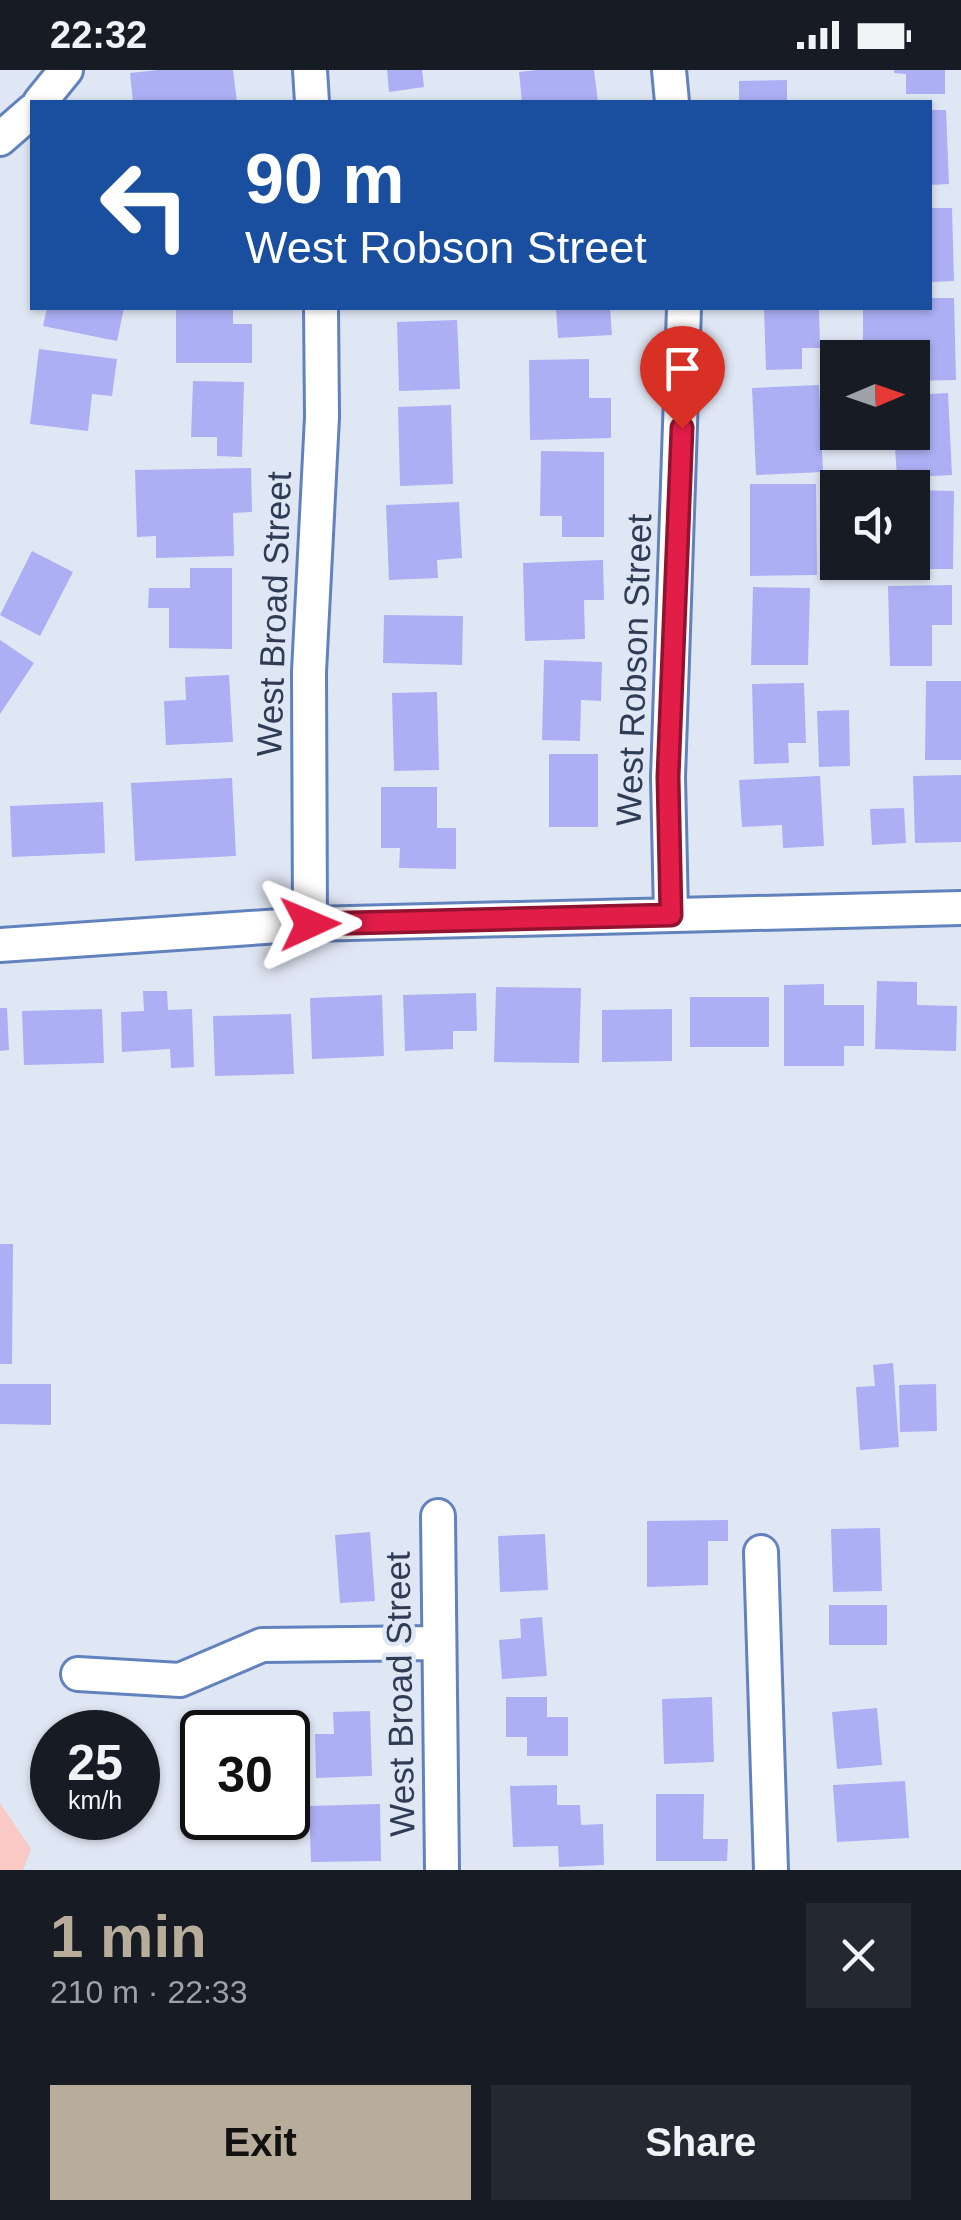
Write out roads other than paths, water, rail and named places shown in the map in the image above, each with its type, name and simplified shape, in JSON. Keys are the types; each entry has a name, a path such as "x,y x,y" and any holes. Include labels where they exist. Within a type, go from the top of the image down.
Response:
{"street":[{"path":"42,100 66,70"},
{"path":"310,70 312,100"},
{"path":"669,70 672,100"},
{"path":"0,139 30,114"},
{"name":"West Broad Street","path":"310,924 309,672 322,417 320,310"},
{"name":"West Robson Street","path":"671,915 668,777 684,310"},
{"path":"0,945 310,924 961,908"},
{"name":"West Broad Street","path":"438,1516 442,1870"},
{"path":"761,1552 771,1870"},
{"path":"78,1674 180,1680 262,1646 438,1643"}]}
